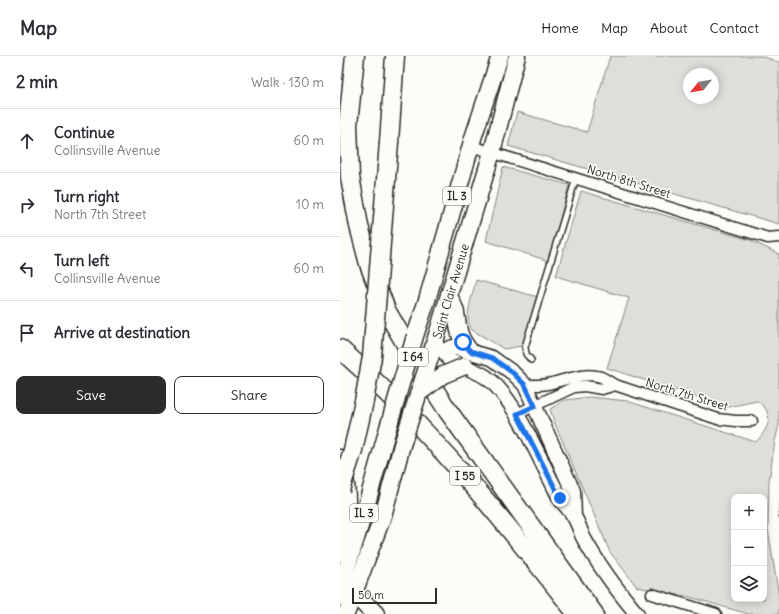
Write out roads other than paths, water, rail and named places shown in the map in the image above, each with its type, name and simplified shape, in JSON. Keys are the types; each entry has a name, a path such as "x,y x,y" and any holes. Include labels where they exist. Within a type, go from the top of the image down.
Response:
{"highway":[{"name":"I 64","path":"355,56 348,125 350,177 368,264 386,310 415,360 448,411 594,614"},
{"path":"340,490 356,436 372,357 395,56"},
{"name":"I 55","path":"340,349 400,406 462,472 514,533 577,614"},
{"path":"340,459 345,474 346,507 344,534 340,552"},
{"path":"345,573 347,595 375,614"}],"main road":[{"name":"Saint Clair Avenue","path":"345,573 427,300 471,146 500,56"},
{"name":"Saint Clair Avenue","path":"346,614 347,595 383,516 402,445 433,352 492,152 517,56"},
{"path":"449,295 456,312 458,332 470,351"},
{"path":"427,300 428,335 433,352 450,362 465,366 486,377 500,390 517,414 560,498 574,516 583,536 603,571 638,614"},
{"path":"407,367 433,352 453,347 492,358 513,373 525,385 572,492 574,516"},
{"path":"418,394 442,375 465,366"}],"street":[{"name":"North 8th Street","path":"471,146 768,238 779,237"},
{"name":"North 7th Street","path":"525,385 541,385 585,376 601,377 615,385 718,419 752,421"},
{"name":"North 7th Street","path":"517,414 574,387 584,386 602,388 615,385"},
{"path":"652,594 716,614"}],"lane":[{"path":"531,360 526,354 525,347 576,178"}],"tram line":[{"path":"779,503 779,518"}]}
